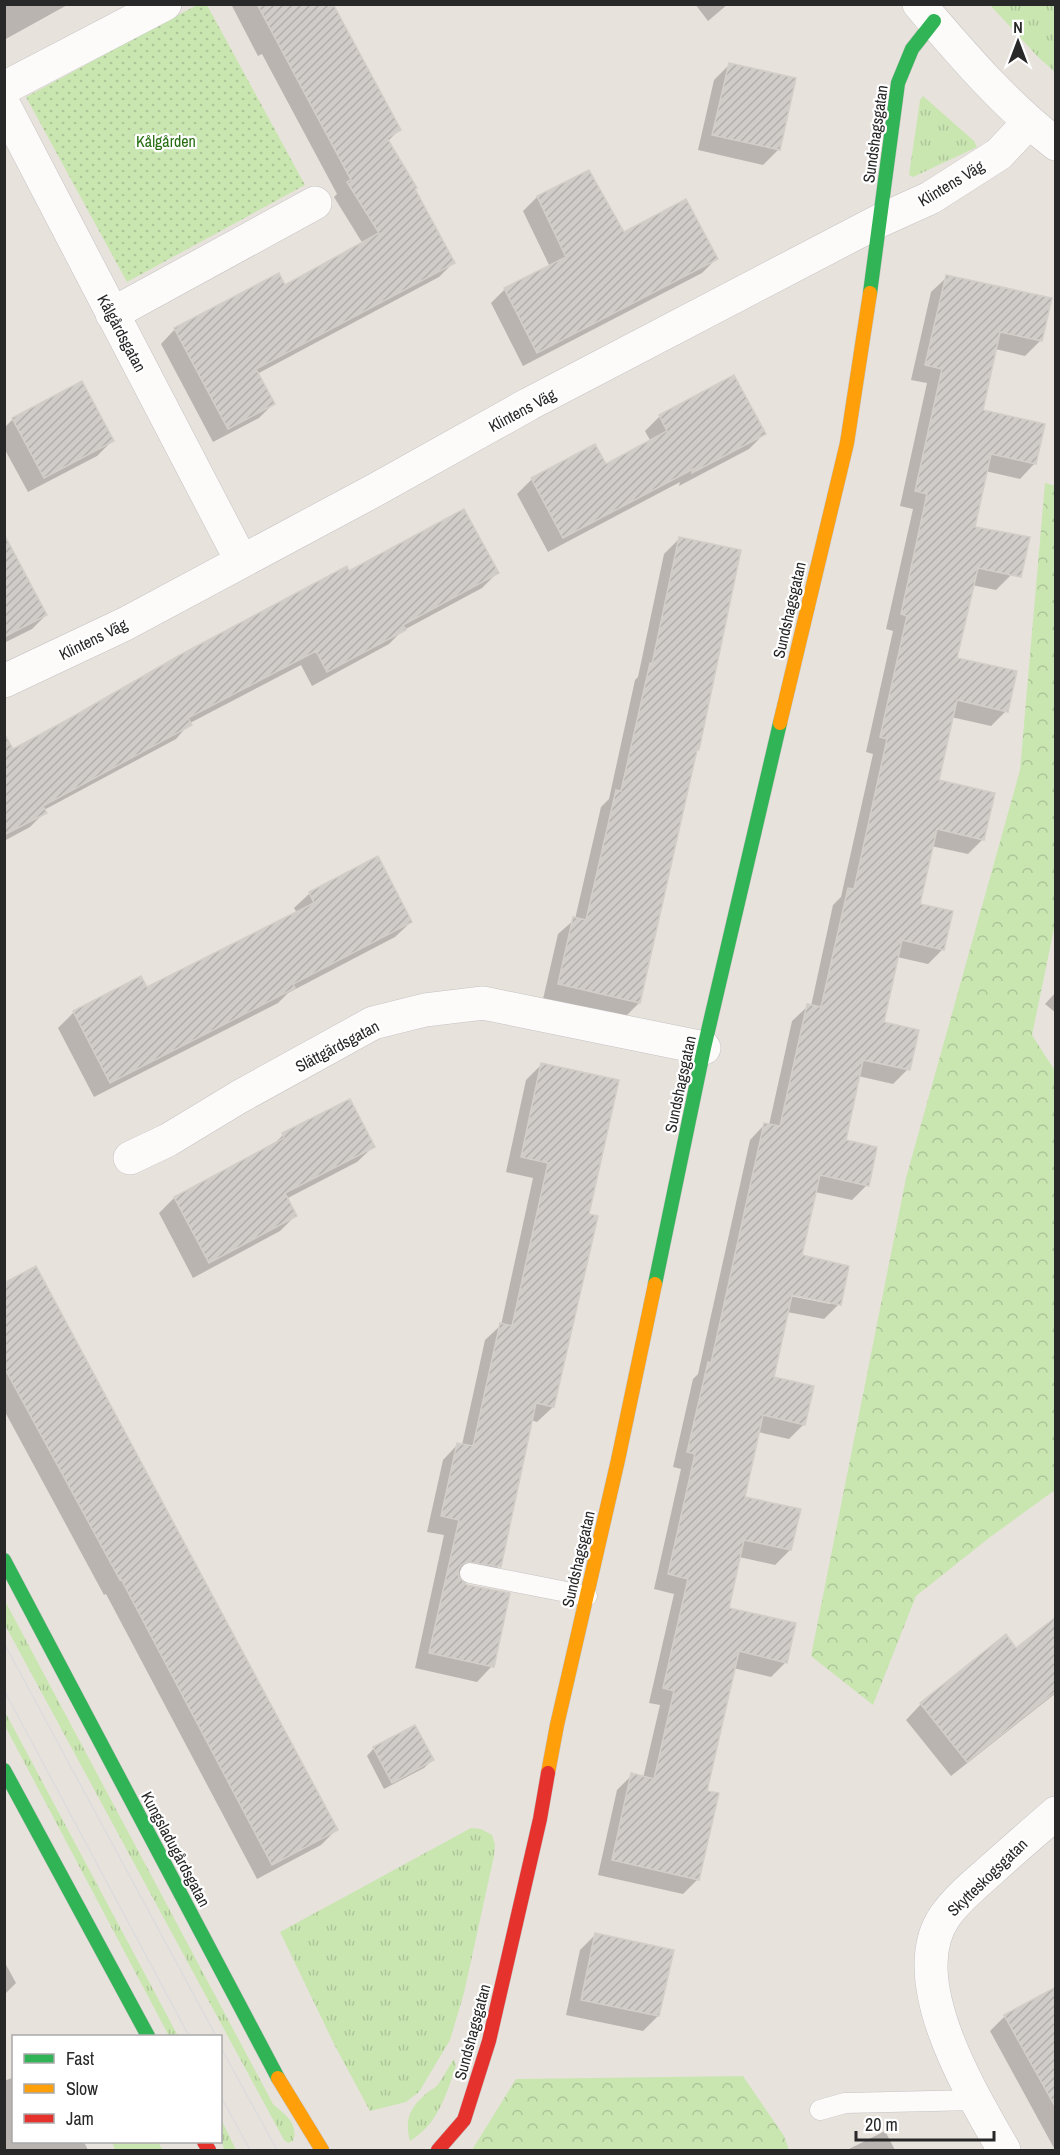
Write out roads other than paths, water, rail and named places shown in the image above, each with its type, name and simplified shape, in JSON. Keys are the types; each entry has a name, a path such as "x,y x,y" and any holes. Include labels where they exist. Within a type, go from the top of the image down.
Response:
{"street":[{"path":"4,88 165,4"},
{"path":"926,13 980,74 1028,123 1056,144"},
{"name":"Sundshagsgatan","path":"438,2151 464,2120 489,2041 540,1819 557,1725 587,1596 704,1048 815,570 847,443 872,289 898,83 905,60 926,13"},
{"name":"Kålgårdsgatan","path":"4,105 241,560"},
{"name":"Klintens Väg","path":"4,681 124,624 375,490 529,404 879,221 930,198 999,154 1028,123"},
{"path":"112,314 315,204"},
{"name":"Slättgärdsgatan","path":"130,1158 168,1140 239,1096 373,1023 425,1010 483,1003 704,1048"},
{"name":"Kungsladugårdsgatan","path":"4,1560 284,2089 322,2151"},
{"path":"4,1770 147,2035"},
{"name":"Skytteskogsgatan","path":"1004,2151 976,2100 941,2023 932,1988 931,1950 944,1918 964,1894 1056,1813"}],"lane":[{"path":"470,1573 587,1596"},
{"path":"820,2110 845,2103 976,2100"}],"tram line":[{"path":"4,1643 215,2035"},
{"path":"4,1690 188,2035"},
{"path":"222,2050 277,2150"},
{"path":"222,2099 250,2150"}],"park label":[{"name":"Kålgården","path":"166,141"}]}
